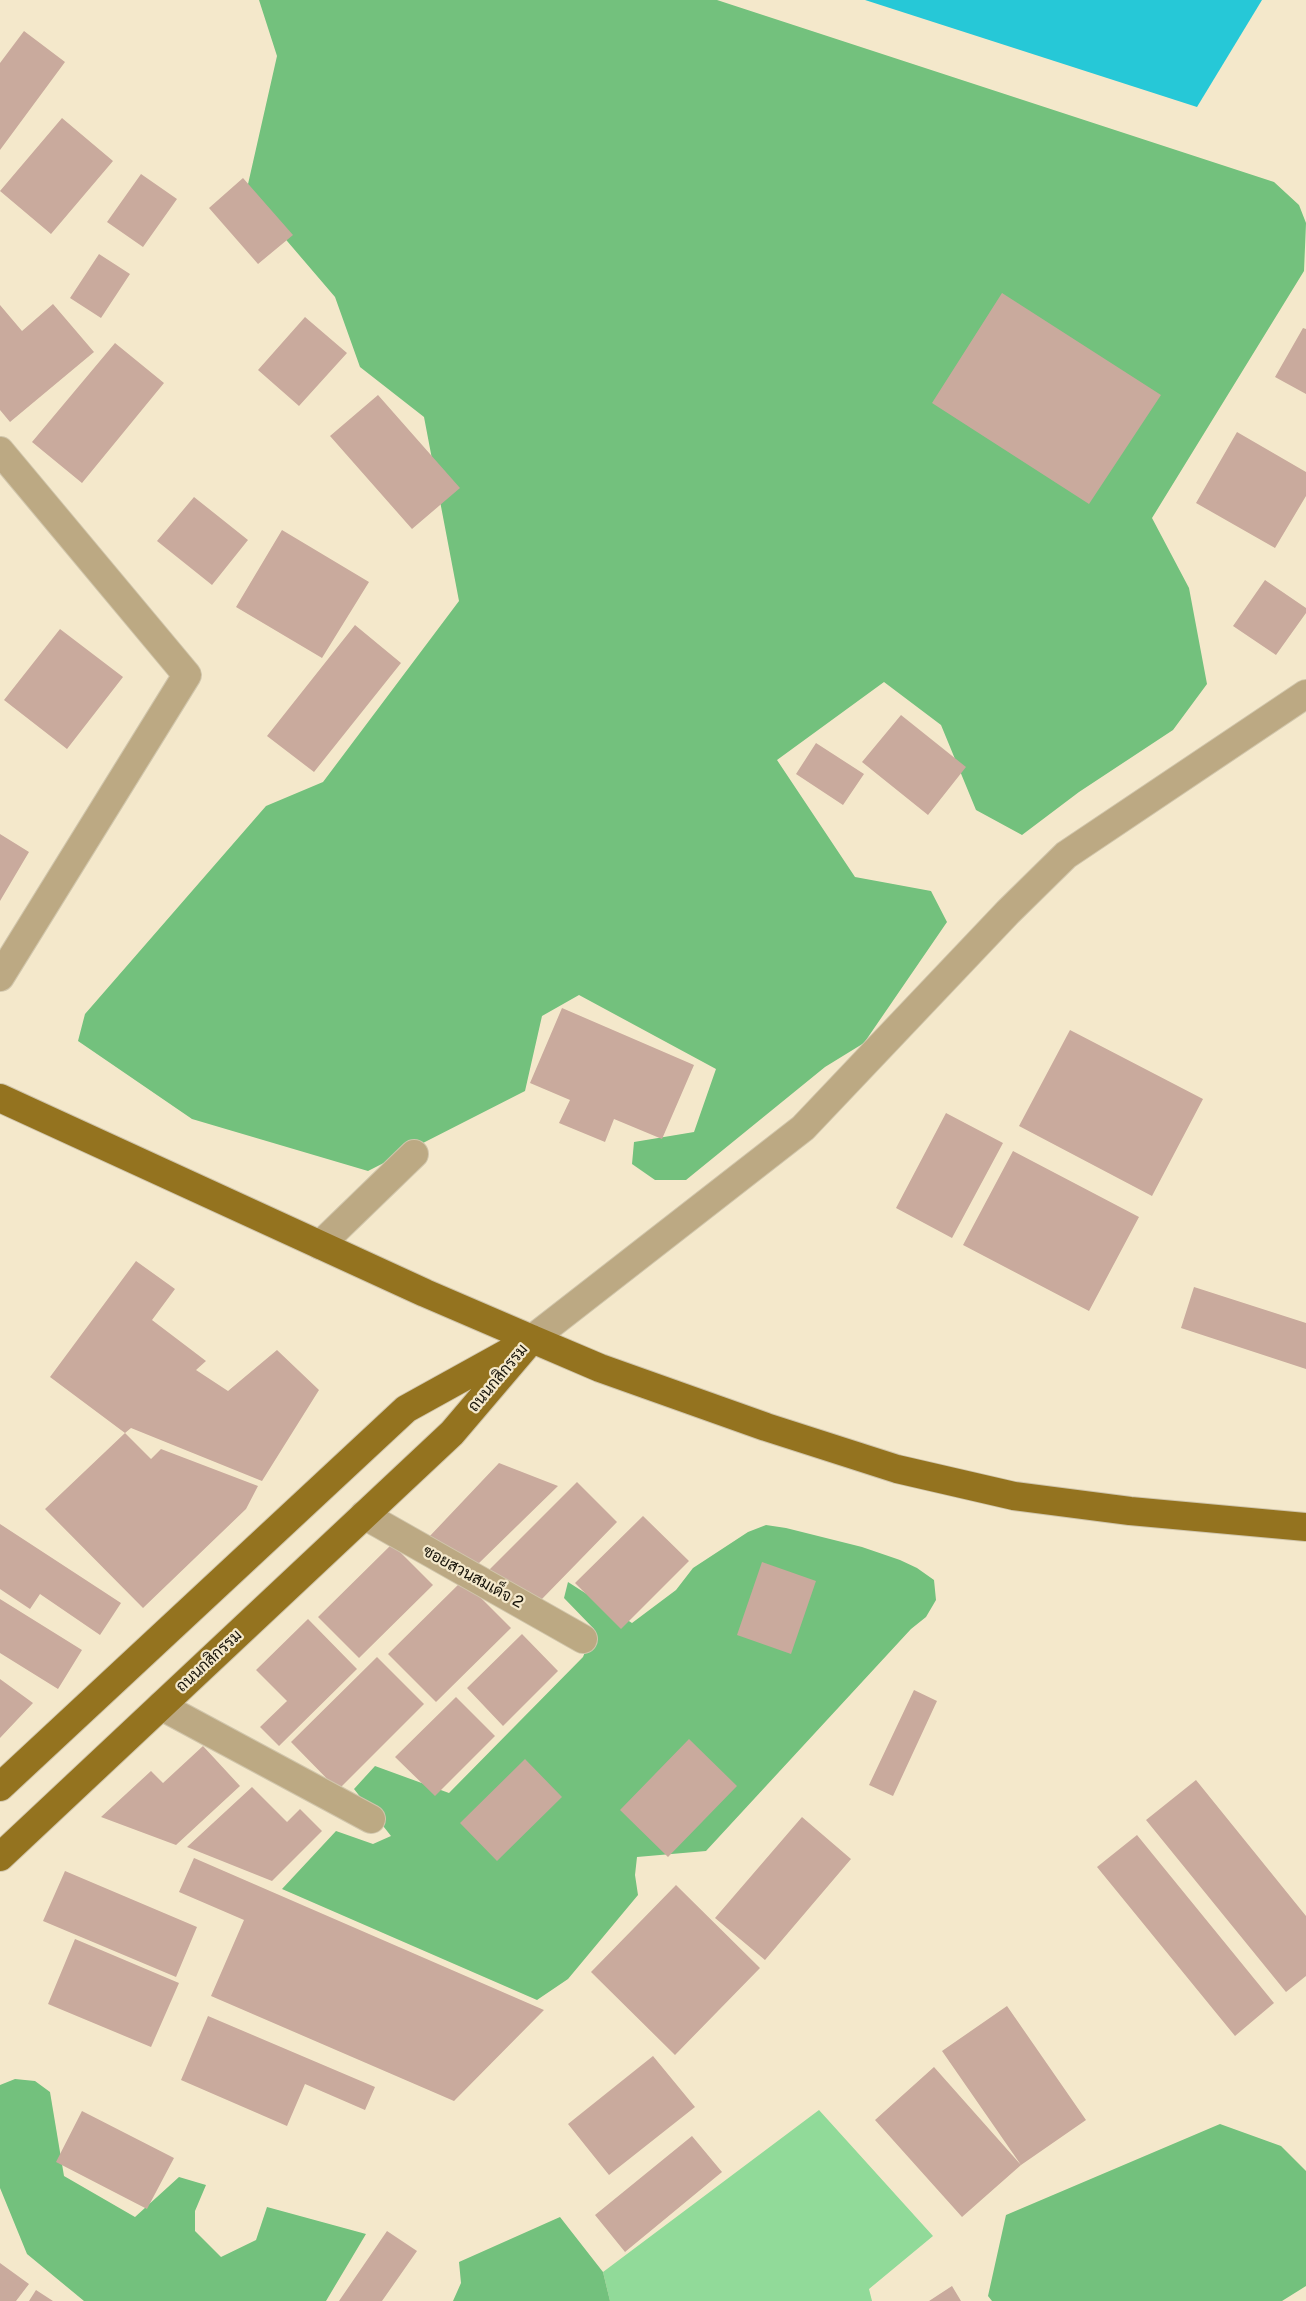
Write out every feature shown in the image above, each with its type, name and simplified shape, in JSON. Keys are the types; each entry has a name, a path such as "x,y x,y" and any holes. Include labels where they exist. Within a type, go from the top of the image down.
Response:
{"main road":[{"path":"0,1098 320,1245 532,1339 600,1368 747,1421 896,1469 1014,1496 1130,1511 1306,1527"},
{"name":"ถนนกสิกรรม","path":"0,1857 452,1433 532,1339"},
{"name":"ถนนกสิกรรม","path":"0,1787 406,1408 532,1339"}],"street":[{"path":"0,451 187,675 0,977"},
{"path":"532,1339 803,1128 1008,912 1066,856 1306,694"},
{"path":"320,1245 414,1154"},
{"name":"ซอยสวนสมเด็จ 2","path":"364,1516 583,1639"},
{"path":"161,1706 371,1819"}],"green space":[{"path":"259,0 717,0 1274,182 1299,205 1306,223 1304,271 1152,518 1189,588 1207,684 1173,730 1079,792 1022,835 976,810 941,725 884,682 777,760 855,877 931,891 947,922 864,1043 825,1067 686,1180 655,1180 632,1164 634,1142 694,1132 716,1069 579,995 542,1016 525,1091 368,1171 192,1119 78,1041 85,1014 266,806 323,782 459,601 424,417 360,367 335,297 246,193 277,56"},
{"path":"766,1525 786,1528 862,1547 900,1560 917,1568 934,1580 936,1600 926,1617 911,1629 706,1851 637,1857 635,1875 638,1895 568,1979 537,2000 282,1889 336,1831 373,1844 391,1836 354,1789 375,1766 449,1793 583,1657 594,1629 564,1598 568,1582 632,1623 676,1590 693,1568 748,1532"},
{"path":"15,2079 35,2081 50,2092 64,2176 135,2217 179,2177 206,2185 195,2211 195,2231 221,2257 256,2240 267,2207 366,2234 326,2301 84,2301 27,2254 0,2188 0,2085"},
{"path":"819,2110 933,2236 869,2289 872,2301 610,2301 603,2272"},
{"path":"1220,2124 1281,2146 1306,2171 1306,2286 1282,2301 992,2301 988,2296 1006,2215"},
{"path":"560,2217 603,2272 610,2301 453,2301 461,2283 459,2262"}],"water":[{"path":"865,0 1262,0 1197,107"}],"building":[{"path":"24,31 65,62 0,150 0,63"},
{"path":"62,118 113,161 51,234 0,191"},
{"path":"141,174 177,199 143,247 107,222"},
{"path":"243,178 293,235 258,264 209,208"},
{"path":"99,254 130,274 101,318 70,298"},
{"path":"1002,293 1161,395 1089,504 932,403"},
{"path":"53,304 94,352 10,422 0,410 0,305 22,331"},
{"path":"305,317 347,353 299,406 258,370"},
{"path":"1303,328 1306,329 1306,394 1275,377"},
{"path":"115,343 164,383 82,483 32,442"},
{"path":"378,395 460,488 412,529 330,436"},
{"path":"1237,432 1306,472 1306,496 1275,548 1196,503"},
{"path":"194,497 248,540 212,585 157,541"},
{"path":"282,530 369,582 322,658 236,607"},
{"path":"1265,580 1306,608 1306,613 1276,655 1233,626"},
{"path":"355,625 401,663 314,772 267,736"},
{"path":"60,629 123,677 67,749 4,700"},
{"path":"901,715 966,767 928,815 862,762"},
{"path":"816,743 864,774 843,805 796,774"},
{"path":"0,834 29,852 0,901"},
{"path":"562,1008 694,1065 662,1139 614,1119 605,1142 559,1123 570,1100 530,1083"},
{"path":"1070,1030 1203,1099 1152,1196 1019,1126"},
{"path":"946,1113 1003,1143 952,1238 896,1208"},
{"path":"1013,1151 1139,1217 1089,1311 963,1245"},
{"path":"136,1261 175,1289 152,1320 206,1361 196,1370 228,1391 277,1350 319,1390 262,1481 131,1428 125,1433 50,1377"},
{"path":"1194,1287 1306,1323 1306,1369 1181,1328"},
{"path":"125,1433 151,1459 161,1449 258,1486 246,1509 143,1608 45,1509"},
{"path":"499,1463 558,1486 477,1565 428,1538"},
{"path":"577,1482 617,1522 541,1600 488,1571"},
{"path":"643,1516 689,1561 621,1629 575,1583"},
{"path":"0,1524 121,1603 100,1635 40,1594 30,1609 0,1589"},
{"path":"392,1544 433,1585 359,1658 318,1617"},
{"path":"762,1562 816,1581 791,1654 737,1635"},
{"path":"463,1580 511,1628 436,1702 388,1654"},
{"path":"0,1599 82,1650 58,1689 0,1653"},
{"path":"308,1619 357,1669 279,1746 260,1727 287,1701 256,1670"},
{"path":"522,1634 558,1671 503,1726 467,1688"},
{"path":"377,1657 424,1704 338,1790 291,1742"},
{"path":"0,1679 33,1703 0,1738"},
{"path":"914,1690 937,1701 893,1796 869,1785"},
{"path":"456,1697 495,1736 435,1796 395,1757"},
{"path":"689,1739 737,1786 668,1857 620,1810"},
{"path":"203,1746 240,1786 176,1845 101,1817 151,1771 163,1783"},
{"path":"525,1759 562,1797 497,1861 460,1823"},
{"path":"1196,1780 1306,1916 1306,1976 1286,1992 1146,1820"},
{"path":"252,1787 287,1822 300,1809 322,1831 272,1881 187,1847"},
{"path":"802,1817 851,1859 765,1960 715,1918"},
{"path":"1137,1835 1274,2003 1235,2036 1097,1867"},
{"path":"194,1858 544,2010 454,2101 211,1996 244,1920 179,1892"},
{"path":"65,1871 197,1927 176,1977 43,1921"},
{"path":"676,1885 760,1968 675,2055 591,1972"},
{"path":"75,1939 179,1983 151,2047 48,2004"},
{"path":"1007,2006 1086,2120 1021,2165 942,2051"},
{"path":"208,2016 375,2087 365,2110 305,2084 287,2126 181,2080"},
{"path":"653,2056 695,2107 609,2175 568,2124"},
{"path":"934,2067 1021,2165 962,2217 875,2120"},
{"path":"82,2111 174,2158 147,2209 56,2162"},
{"path":"692,2136 722,2172 625,2252 595,2215"},
{"path":"387,2231 417,2251 382,2301 339,2301"},
{"path":"0,2263 29,2284 16,2301 0,2301"},
{"path":"952,2286 961,2301 929,2301"},
{"path":"36,2290 53,2301 29,2301"}]}
